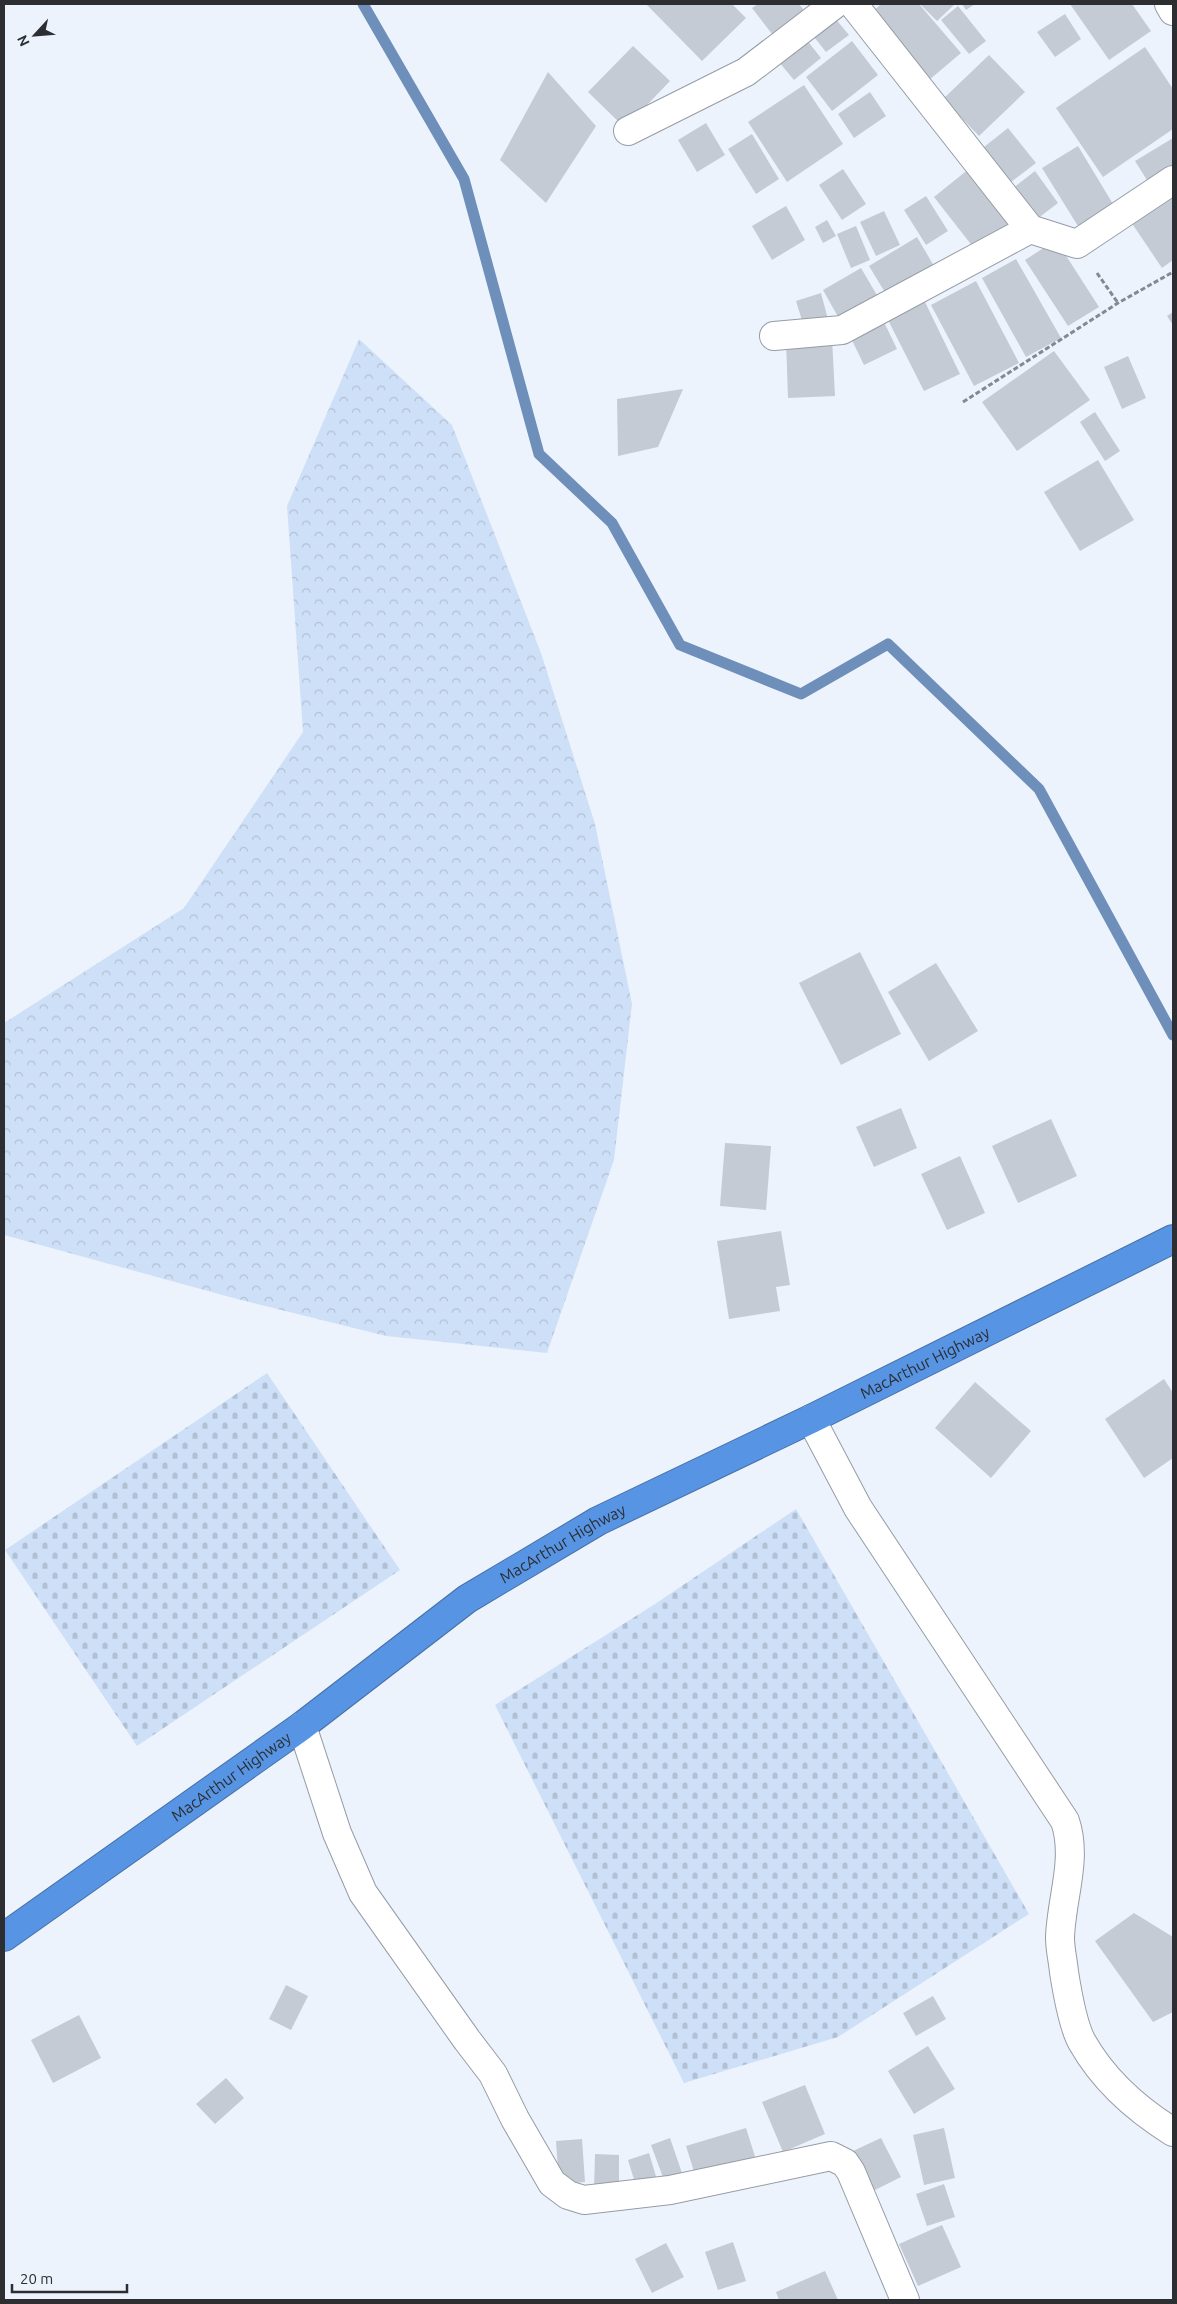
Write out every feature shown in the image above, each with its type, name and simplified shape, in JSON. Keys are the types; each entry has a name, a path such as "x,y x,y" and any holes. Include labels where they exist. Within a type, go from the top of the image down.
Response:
{"highway":[{"name":"MacArthur Highway","path":"4,1937 302,1726 467,1599 598,1521 811,1419 1173,1239"}],"street":[{"path":"628,131 746,72 835,4"},
{"path":"853,4 1030,229 1077,244 1173,180"},
{"path":"1169,4 1173,11"},
{"path":"774,336 842,330 1030,229"},
{"path":"811,1419 858,1508 1065,1821 1070,1836 1070,1857 1060,1938 1067,1990 1081,2041 1111,2084 1146,2115 1173,2132"},
{"path":"302,1726 338,1833 363,1893 493,2074 515,2119 552,2183 568,2195 584,2200 670,2190 832,2156 837,2157 850,2172 905,2300"}],"path":[{"path":"963,402 1118,303 1173,272"}],"green space":[{"path":"359,339 452,425 541,653 595,824 632,1004 614,1160 547,1353 386,1336 237,1299 4,1235 4,1023 184,908 303,732 287,506"},
{"path":"267,1373 400,1570 137,1746 5,1550"},
{"path":"796,1509 1029,1914 838,2037 684,2083 495,1705 655,1604"}],"building":[{"path":"646,4 732,4 746,18 702,61"},
{"path":"758,4 799,4 810,18 779,43 752,8"},
{"path":"881,4 919,4 961,53 922,86 865,19"},
{"path":"920,4 955,4 937,21"},
{"path":"962,4 975,4 966,10"},
{"path":"1070,4 1132,4 1151,31 1109,60"},
{"path":"958,6 986,41 969,54 941,20"},
{"path":"829,11 849,35 826,52 807,28"},
{"path":"1065,14 1081,39 1055,57 1037,32"},
{"path":"802,34 821,58 794,80 774,56"},
{"path":"852,41 878,75 832,111 806,77"},
{"path":"633,46 670,81 625,128 588,92"},
{"path":"1145,47 1173,89 1173,129 1103,177 1056,108"},
{"path":"989,55 1025,92 979,136 943,99"},
{"path":"548,72 596,126 546,203 500,160"},
{"path":"804,85 843,144 787,182 748,122"},
{"path":"870,92 886,116 854,138 838,114"},
{"path":"706,123 725,155 697,172 678,140"},
{"path":"1008,128 1036,163 1007,185 979,151"},
{"path":"752,134 779,179 756,194 728,149"},
{"path":"1173,138 1173,172 1150,185 1135,161"},
{"path":"1078,146 1116,209 1081,231 1042,168"},
{"path":"970,168 1013,224 977,252 934,197"},
{"path":"843,169 866,204 842,220 819,185"},
{"path":"1035,171 1058,203 1037,219 1013,188"},
{"path":"1173,185 1173,260 1162,268 1127,216"},
{"path":"926,196 948,231 926,245 904,210"},
{"path":"786,206 805,240 772,260 752,226"},
{"path":"884,211 900,245 876,256 860,222"},
{"path":"827,220 836,236 823,243 815,227"},
{"path":"856,226 870,260 851,268 837,234"},
{"path":"917,237 937,271 889,299 869,266"},
{"path":"1056,240 1099,307 1068,326 1025,260"},
{"path":"1016,259 1061,338 1026,357 982,278"},
{"path":"861,268 881,302 842,324 823,290"},
{"path":"976,281 1019,363 974,386 931,305"},
{"path":"821,293 829,323 805,330 796,301"},
{"path":"925,302 960,374 924,391 888,320"},
{"path":"1173,312 1173,325 1167,316"},
{"path":"882,318 897,349 864,365 849,334"},
{"path":"832,338 835,396 788,398 786,340"},
{"path":"1054,351 1090,400 1017,451 982,402"},
{"path":"1128,356 1146,398 1122,409 1104,367"},
{"path":"683,389 658,447 618,456 617,399"},
{"path":"1095,412 1120,451 1105,461 1080,422"},
{"path":"1098,460 1134,520 1080,551 1044,492"},
{"path":"860,952 901,1034 841,1065 799,983"},
{"path":"936,963 978,1031 929,1061 888,992"},
{"path":"901,1108 917,1148 874,1167 856,1127"},
{"path":"1051,1119 1077,1176 1018,1203 992,1146"},
{"path":"725,1143 771,1146 766,1210 720,1206"},
{"path":"960,1156 985,1213 947,1230 921,1174"},
{"path":"781,1231 790,1285 776,1287 780,1311 729,1319 717,1241"},
{"path":"1164,1379 1173,1393 1173,1458 1144,1478 1105,1419"},
{"path":"975,1382 1031,1431 991,1478 935,1428"},
{"path":"1134,1913 1173,1937 1173,2012 1153,2022 1095,1941"},
{"path":"286,1985 308,1996 291,2030 269,2019"},
{"path":"933,1996 946,2019 916,2036 903,2013"},
{"path":"79,2015 101,2058 53,2083 31,2040"},
{"path":"928,2046 955,2089 914,2114 888,2071"},
{"path":"226,2078 244,2098 215,2124 196,2104"},
{"path":"805,2085 825,2134 783,2152 762,2102"},
{"path":"746,2128 757,2163 697,2181 686,2146"},
{"path":"944,2128 955,2178 924,2185 913,2135"},
{"path":"670,2138 682,2173 664,2180 651,2145"},
{"path":"881,2138 901,2177 873,2191 853,2151"},
{"path":"582,2139 585,2182 559,2184 556,2141"},
{"path":"649,2153 658,2183 637,2189 628,2160"},
{"path":"595,2154 619,2155 619,2190 594,2190"},
{"path":"944,2184 955,2217 927,2226 916,2194"},
{"path":"942,2225 961,2267 918,2286 899,2244"},
{"path":"733,2242 746,2281 718,2290 705,2252"},
{"path":"666,2243 684,2277 652,2293 635,2259"},
{"path":"825,2271 838,2300 779,2300 776,2292"}],"waterway":[{"path":"363,4 464,179 539,454 612,523 680,645 801,694 888,644 1039,789 1173,1035"}]}
